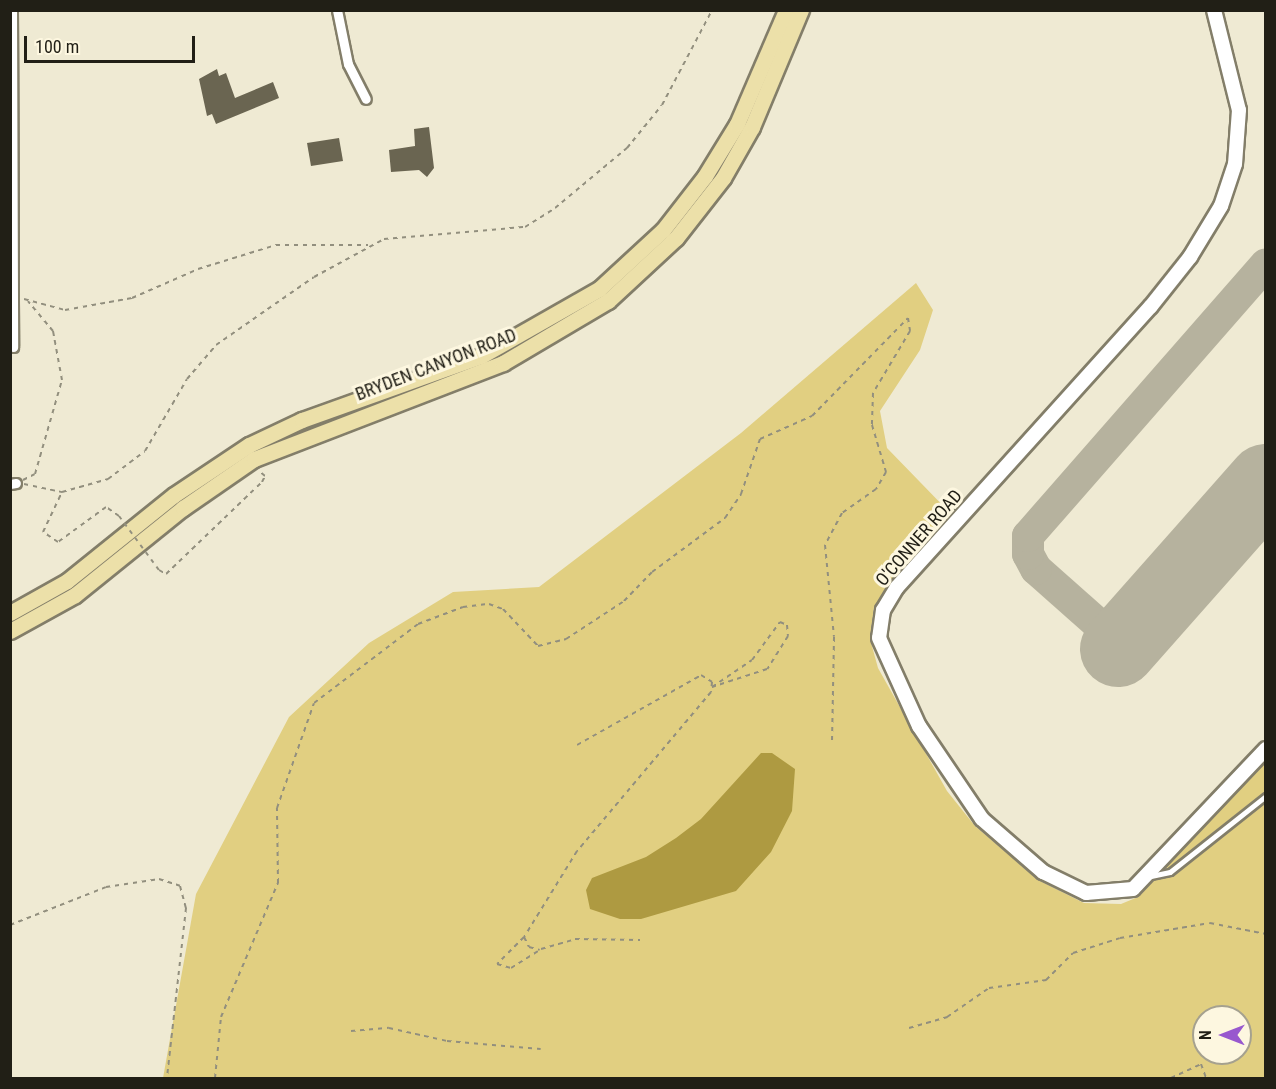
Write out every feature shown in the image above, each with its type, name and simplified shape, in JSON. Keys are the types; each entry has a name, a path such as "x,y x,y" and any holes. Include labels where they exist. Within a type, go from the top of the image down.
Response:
{"main road":[{"name":"BRYDEN CANYON ROAD","path":"10,613 67,581 174,495 249,445 302,420 481,356 606,284 663,230 705,176 737,124 786,10"},
{"name":"BRYDEN CANYON ROAD","path":"10,631 75,595 198,496 254,459 503,363 608,301 676,238 723,178 752,127 801,10"}],"street":[{"path":"12,10 13,347"},
{"path":"337,10 348,63 366,99"},
{"name":"O'CONNER ROAD","path":"1214,10 1239,110 1235,164 1221,206 1190,257 1151,306 897,587 879,627 887,664 941,763 982,819 1013,849 1086,894 1119,894 1146,877 1266,749"}],"lane":[{"path":"1146,877 1170,872 1266,796"}],"path":[{"path":"13,298 65,310 132,297 198,269 276,245 368,245 399,237 525,227 538,220 644,128 692,56 712,10"},
{"path":"13,484 62,492 126,468 144,451 187,379 216,345 368,245"},
{"path":"13,484 35,474 61,396 53,331 28,300"},
{"path":"215,1078 221,1017 278,883 277,808 314,704 406,632 463,607 489,604 503,609 538,646 566,639 624,601 652,572 725,518 741,494 760,440 812,416 908,318 910,331 873,393 872,425 886,472 876,489 842,513 825,545 834,637 832,743"},
{"path":"62,492 44,532 50,541 58,542 105,507 119,516 159,570 166,574 265,476 252,474"},
{"path":"141,557 150,550"},
{"path":"640,940 575,939 540,950 511,968 498,967 499,957 524,937 577,851 712,687 752,660 775,624 787,625 784,646 766,669 712,687"},
{"path":"577,745 701,675 710,678 712,687"},
{"path":"10,925 106,887 149,880 180,886 186,908 167,1078"},
{"path":"909,1028 947,1017 989,988 1046,980 1073,953 1120,938 1210,923 1266,934"},
{"path":"524,937 530,947 540,950"},
{"path":"351,1031 389,1028 447,1041 541,1049"},
{"path":"1171,1078 1201,1064 1206,1078"}],"shaded area":[{"path":"916,283 933,310 920,350 880,411 887,448 953,516 874,607 870,639 878,668 947,791 975,826 1038,880 1084,903 1121,904 1138,897 1265,763 1265,1078 163,1078 196,894 289,717 369,643 453,592 539,587 741,433"},
{"path":"761,753 772,753 795,769 792,811 771,852 736,891 641,919 620,919 590,909 586,890 592,878 646,857 676,838 701,819"}],"building":[{"path":"217,69 219,76 226,73 235,98 273,82 279,98 216,124 212,114 207,116 199,79"},
{"path":"429,127 434,168 427,177 419,170 391,172 389,150 415,146 414,129"},
{"path":"339,138 343,161 311,166 307,143"}],"taxiway":[{"path":"1149,614 1121,629 1097,623 1036,569 1028,554 1028,536 1266,264"}],"runway":[{"path":"1118,649 1266,482"}]}
